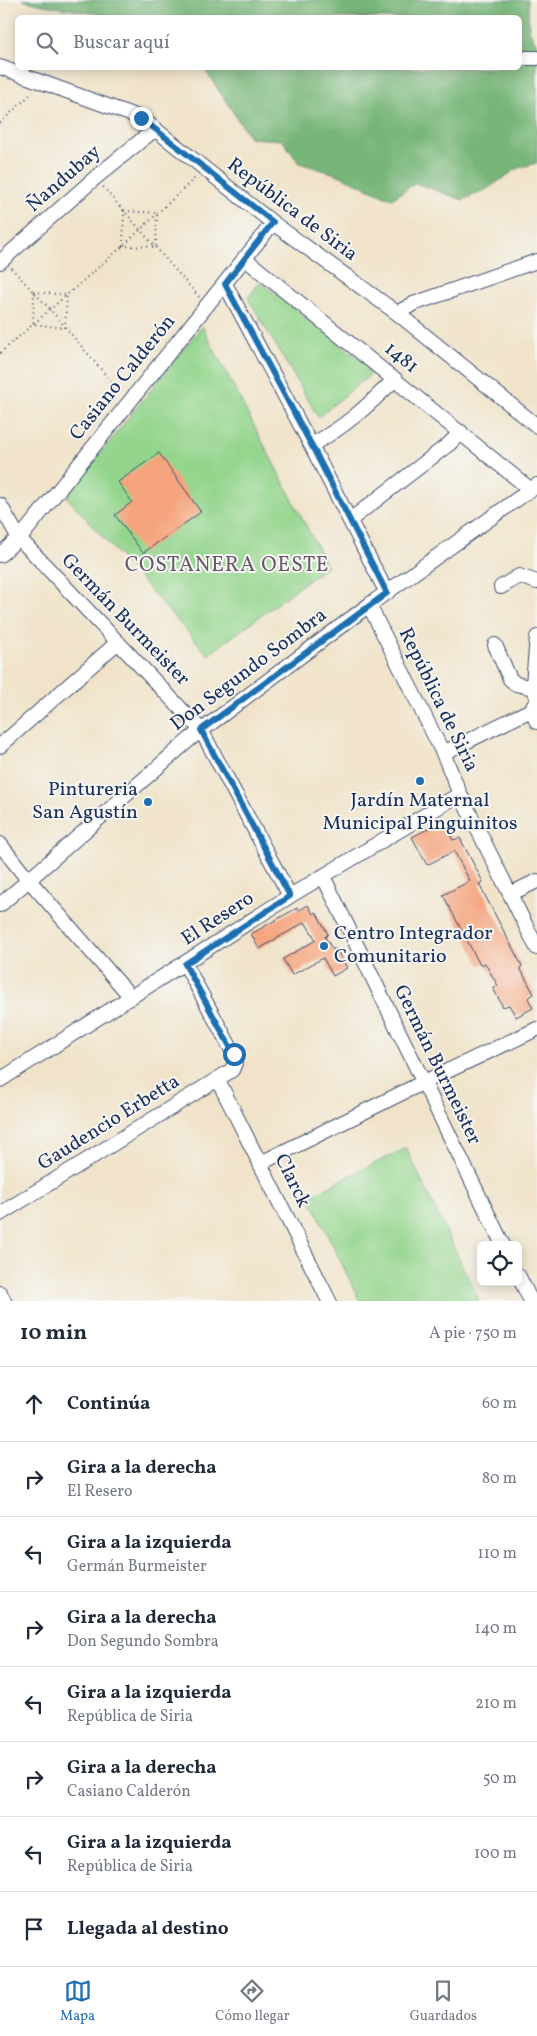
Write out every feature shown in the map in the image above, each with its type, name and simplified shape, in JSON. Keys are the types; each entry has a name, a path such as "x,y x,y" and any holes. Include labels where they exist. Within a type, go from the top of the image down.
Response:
{"street":[{"name":"República de Siria","path":"0,67 130,113 155,129 273,222 397,313 537,426"},
{"name":"Ñandubay","path":"2,260 95,178 155,129"},
{"name":"Casiano Calderón","path":"0,555 19,538 273,222"},
{"name":"1481","path":"244,258 534,488"},
{"path":"397,313 413,304 537,261"},
{"path":"225,284 312,446 387,593"},
{"path":"312,446 357,415 395,379"},
{"path":"350,520 449,444 461,432"},
{"name":"Don Segundo Sombra","path":"0,905 201,730 369,605 534,488"},
{"name":"Germán Burmeister","path":"0,505 19,538 201,730 290,896"},
{"path":"500,587 519,576 537,582"},
{"name":"República de Siria","path":"369,605 537,948"},
{"path":"535,704 537,637"},
{"path":"0,746 118,642"},
{"path":"495,645 510,679 535,704"},
{"path":"443,753 535,704"},
{"name":"El Resero","path":"0,1080 322,876 460,794"},
{"path":"0,844 131,997"},
{"name":"Germán Burmeister","path":"322,876 501,1241"},
{"path":"510,894 537,881"},
{"name":"Gaudencio Erbetta","path":"0,1214 232,1070 235,1063 234,1054 185,964"},
{"path":"261,1163 424,1082 537,1029"},
{"name":"Clarck","path":"218,1080 329,1301"},
{"path":"522,1283 531,1301"},
{"path":"0,1293 4,1301"}],"path":[{"path":"0,123 31,96 40,82"},
{"path":"0,352 123,246 205,168"},
{"path":"95,178 200,299"},
{"path":"124,211 157,213"},
{"path":"123,246 124,211"},
{"path":"156,247 157,213"},
{"path":"123,246 156,247"},
{"path":"2,260 34,292 124,396"},
{"path":"34,292 68,295"},
{"path":"33,324 34,292"},
{"path":"65,328 68,295"},
{"path":"33,324 65,328"}],"green space":[{"path":"22,0 528,0 529,30 537,45 537,163 518,168 487,189 463,200 415,183 392,199 336,174 299,163 282,140 250,138 205,70 522,70 522,15 105,15"},
{"path":"260,282 375,371 318,417 248,298"},
{"path":"202,326 327,566 208,655 66,496"},
{"path":"406,1148 478,1301 360,1301 309,1196"}],"building":[{"path":"159,453 201,512 143,553 115,515 132,502 118,482"},
{"path":"443,821 453,840 460,838 483,882 479,884 522,966 520,968 534,994 528,998 533,1008 516,1017 509,1005 503,1007 493,988 498,986 485,963 480,965 443,895 470,881 454,851 427,865 412,837"},
{"path":"308,905 313,914 316,912 328,934 325,937 333,950 336,949 347,968 333,976 323,958 292,975 283,959 316,940 305,922 259,949 251,934 297,908 298,911"}],"place":[{"name":"Jardín Maternal Municipal Pinguinitos","path":"420,781"},
{"name":"Pintureria San Agustín","path":"148,802"},
{"name":"Centro Integrador Comunitario","path":"324,946"}],"district":[{"name":"COSTANERA OESTE","path":"227,565"}],"route":[{"path":"141,118 273,222 225,284 312,446 387,593 201,730 290,896 185,964 234,1054"}]}
